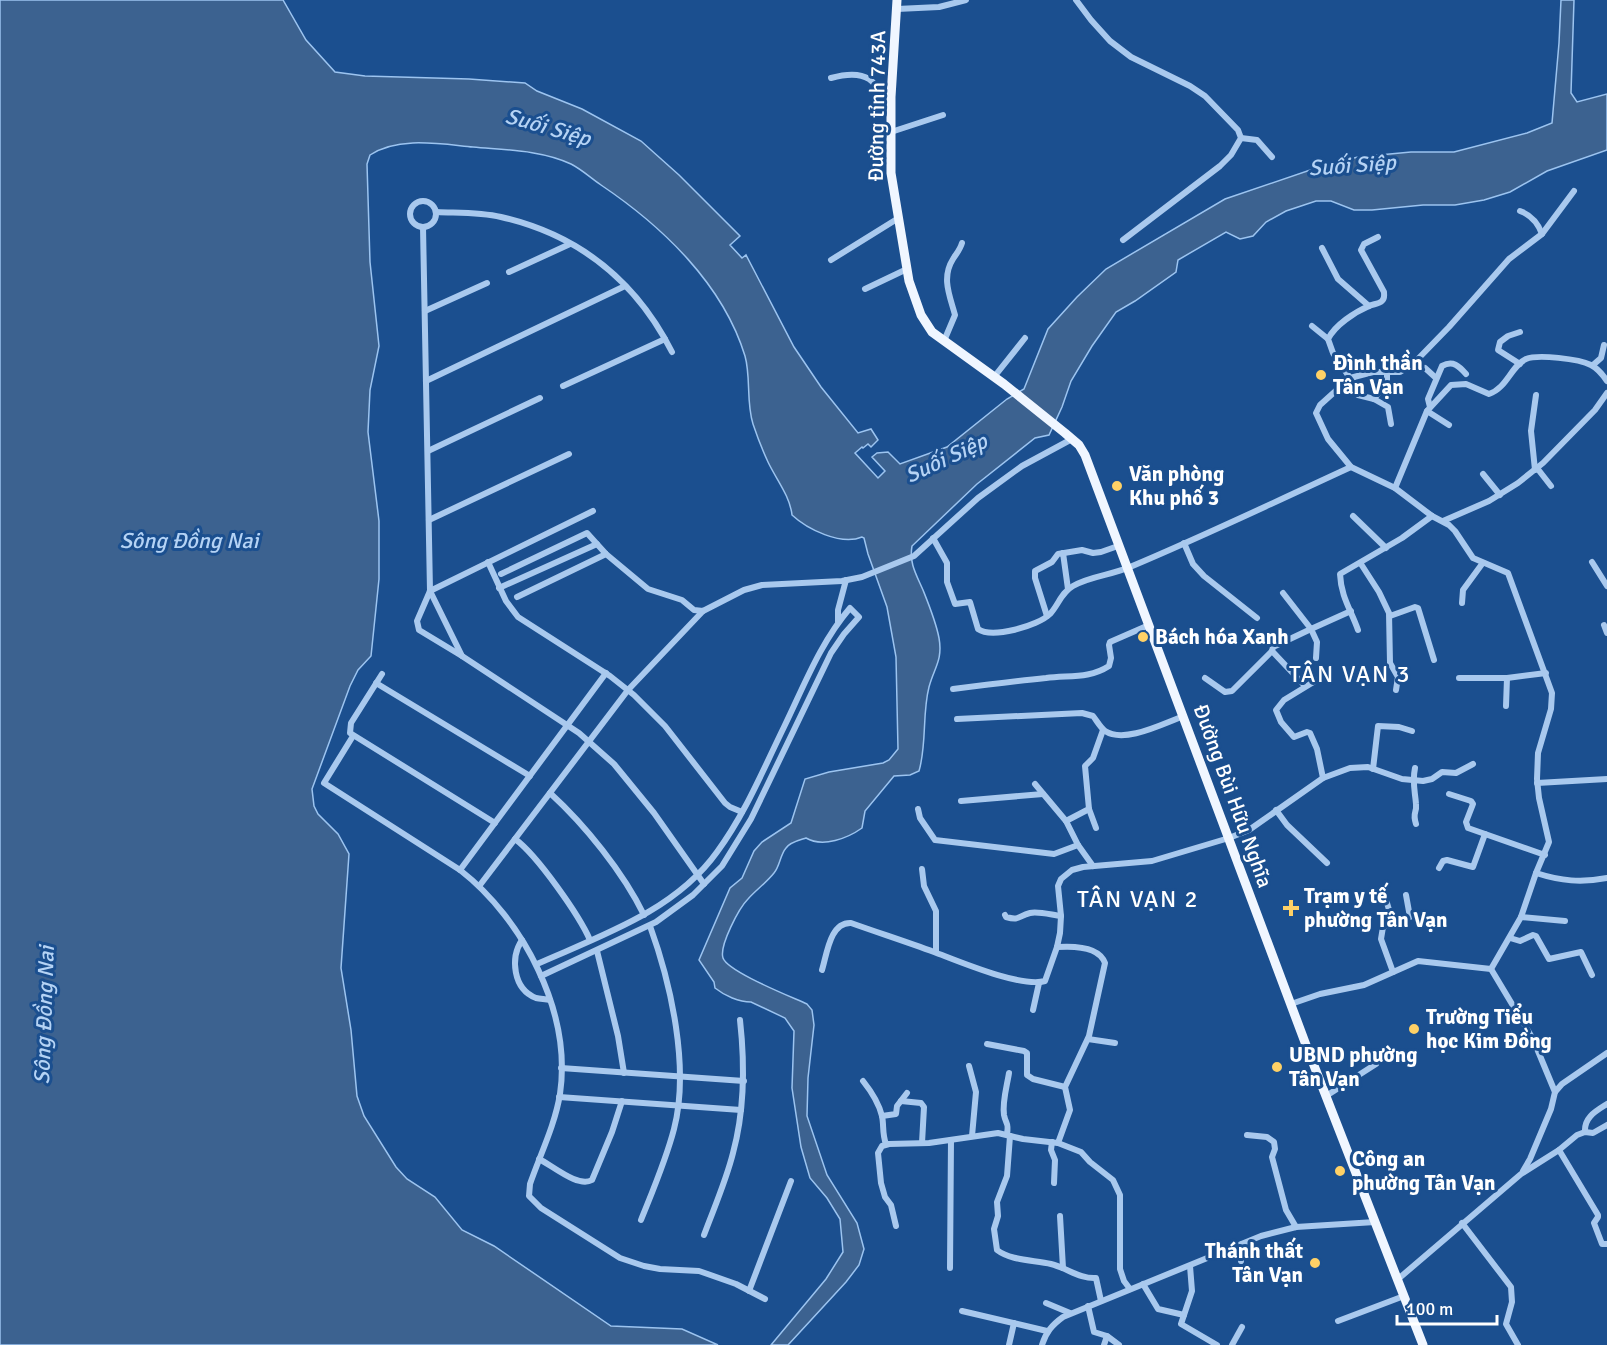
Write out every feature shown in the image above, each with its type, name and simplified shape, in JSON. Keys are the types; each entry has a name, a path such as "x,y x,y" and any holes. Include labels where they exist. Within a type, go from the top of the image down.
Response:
{"main road":[{"name":"Đường tỉnh 743A","path":"897,4 891,97 891,173 909,281 921,315 932,332 1004,384 1069,436"},
{"name":"Đường Bùi Hữu Nghĩa","path":"1069,436 1079,445 1089,464 1291,1004 1423,1345"}],"street":[{"path":"897,4 939,7 966,0"},
{"path":"1076,0 1110,41 1131,57 1190,86 1205,96 1238,130 1241,138"},
{"path":"831,78 845,75 861,76 869,80 876,89 891,97"},
{"path":"891,132 943,115"},
{"path":"1241,138 1257,140 1272,157"},
{"path":"1123,240 1220,166 1231,155 1241,138"},
{"path":"1491,969 1521,917 1549,842 1537,783 1538,753 1552,700 1550,683 1532,641 1508,573 1482,564 1473,558 1455,531 1395,488 1351,467 1328,439 1316,413 1320,405 1351,378 1373,372 1401,372 1414,363 1509,259 1542,234 1574,191"},
{"path":"420,201 429,202 436,212 432,224 423,227 412,221 410,213 413,205 420,201"},
{"path":"1520,211 1531,217 1542,234"},
{"path":"436,212 474,213 500,217 570,244 606,267 625,286 647,310 672,352"},
{"path":"831,260 897,219"},
{"path":"423,227 430,591 417,621 419,630 589,741 625,776 704,884"},
{"path":"1378,237 1364,244 1361,250 1384,292 1384,298 1333,331 1328,343 1351,378 1357,393 1388,407 1391,424"},
{"path":"944,341 955,315 948,290 947,276 952,260 962,243"},
{"path":"508,272 570,244"},
{"path":"1322,248 1338,279 1369,306"},
{"path":"865,290 907,269"},
{"path":"425,310 487,283"},
{"path":"426,381 625,286"},
{"path":"1312,326 1328,339"},
{"path":"1520,332 1500,342 1498,350 1520,364"},
{"path":"994,377 1026,338"},
{"path":"563,386 665,339"},
{"path":"1593,365 1603,354 1604,345"},
{"path":"1395,488 1429,409 1451,385 1466,384 1489,394 1496,392 1527,359 1552,358 1575,360 1593,365 1607,381"},
{"path":"1449,425 1429,409 1428,399 1442,366 1448,363 1455,364 1466,374"},
{"path":"1425,368 1436,378"},
{"path":"1374,399 1387,382 1388,372"},
{"path":"1443,521 1500,495 1536,469 1595,410 1607,393"},
{"path":"1536,395 1531,431 1536,469 1551,486"},
{"path":"428,451 540,398"},
{"path":"480,885 628,690 703,611 744,590 762,585 862,577 914,556 978,498 1069,436"},
{"path":"429,520 569,454"},
{"path":"933,538 947,563 947,582 954,604 970,602 978,629 993,634 1026,626 1047,616 1063,594 1078,584 1127,569 1351,467"},
{"path":"1483,474 1500,495"},
{"path":"430,591 593,511"},
{"path":"1353,516 1386,549"},
{"path":"1358,630 1344,599 1340,574 1386,549 1432,516"},
{"path":"501,574 588,533 606,554 648,589 682,600 694,610 703,611"},
{"path":"1184,543 1193,564 1204,576 1257,618"},
{"path":"499,588 597,544"},
{"path":"1047,616 1035,578 1035,571 1052,562 1058,554 1082,550 1094,553 1118,546"},
{"path":"1064,553 1068,590"},
{"path":"517,597 606,554"},
{"path":"488,562 512,611 628,690 665,726 725,803 742,812"},
{"path":"1592,562 1607,586"},
{"path":"1361,564 1379,592 1390,616 1390,663 1398,677 1396,690"},
{"path":"1462,603 1462,590 1482,564"},
{"path":"838,623 838,610 846,580"},
{"path":"430,591 462,656"},
{"path":"1282,593 1311,629 1317,642 1316,658"},
{"path":"1390,616 1415,607 1418,609 1434,660"},
{"path":"537,964 644,915 686,885 718,851 742,812 825,642 850,608 859,617 831,653 751,819 725,861 690,897 650,926 542,975"},
{"path":"1205,678 1225,692 1232,691 1274,647 1351,611"},
{"path":"953,689 1092,674 1109,666 1110,642 1149,625"},
{"path":"1604,625 1607,633"},
{"path":"1272,651 1305,686"},
{"path":"811,671 821,674"},
{"path":"460,870 606,673"},
{"path":"1459,678 1507,678 1546,673"},
{"path":"381,674 351,723 350,733 495,823"},
{"path":"1323,778 1317,749 1310,733 1306,732 1294,737 1276,715 1277,706 1325,675"},
{"path":"1506,706 1507,678"},
{"path":"376,682 530,776"},
{"path":"957,719 1082,713 1094,716 1103,730 1119,735 1132,735 1184,716"},
{"path":"1373,769 1378,726 1399,727 1412,731"},
{"path":"1096,828 1089,810 1085,766 1093,758 1103,730"},
{"path":"353,736 324,783 480,885 522,940 542,975 556,1026 561,1068 559,1097 530,1185 529,1196 541,1208 609,1252 644,1266 699,1272 765,1299"},
{"path":"822,970 838,926 851,923 978,968 1039,983 1045,981 1047,977 1057,947 1061,916 1058,886 1061,879 1072,870 1152,861 1229,838 1249,830 1323,778 1350,768 1360,766 1412,780 1432,779 1442,772 1456,773 1467,765 1473,764"},
{"path":"1415,768 1412,780 1417,806 1413,815 1416,824"},
{"path":"1537,783 1607,779"},
{"path":"1035,784 1066,821 1093,867"},
{"path":"550,793 579,821 623,880 644,915"},
{"path":"961,801 1043,794"},
{"path":"1449,794 1471,801 1473,806 1465,825 1545,855"},
{"path":"918,809 932,838 940,841 1054,854 1078,844"},
{"path":"1066,821 1089,810"},
{"path":"1276,810 1287,825 1327,863"},
{"path":"1439,868 1443,861 1447,860 1473,867 1485,834"},
{"path":"515,840 528,851 561,894 584,927 590,940"},
{"path":"922,869 924,886 936,911 936,952"},
{"path":"1536,873 1558,880 1575,882 1607,878"},
{"path":"1394,972 1381,939 1383,927 1410,917 1406,895"},
{"path":"1387,903 1393,923"},
{"path":"1005,915 1013,919 1019,919 1030,913 1061,916"},
{"path":"1521,917 1565,921"},
{"path":"641,1220 674,1130 681,1077 678,1036 662,965 650,926"},
{"path":"1510,938 1520,941 1533,935 1536,936 1549,959 1581,952 1592,975"},
{"path":"522,940 519,945 515,972 518,982 536,998 550,1000"},
{"path":"1053,1183 1055,1160 1051,1149 1070,1110 1065,1087 1088,1039 1098,1001 1104,960 1091,951 1076,946 1057,947"},
{"path":"597,951 618,1036 624,1073"},
{"path":"1291,1004 1320,994 1364,985 1418,961 1491,969"},
{"path":"1491,969 1533,1040 1555,1092"},
{"path":"1033,1010 1039,983"},
{"path":"704,1235 733,1155 741,1110 744,1081 740,1020"},
{"path":"1088,1039 1115,1043"},
{"path":"987,1044 1024,1051 1027,1053 1027,1075 1065,1087"},
{"path":"1521,1173 1543,1129 1555,1092 1572,1077 1607,1053"},
{"path":"1326,1096 1376,1065"},
{"path":"969,1066 976,1092 972,1136"},
{"path":"561,1068 744,1081"},
{"path":"1009,1073 1004,1108 1004,1116 1009,1123 1007,1176 997,1202 998,1216 994,1229 997,1250 1006,1255 1063,1268 1083,1277 1096,1278 1101,1301"},
{"path":"863,1082 870,1090 882,1116 882,1133 886,1144"},
{"path":"882,1116 896,1114 907,1093"},
{"path":"559,1097 741,1110"},
{"path":"539,1159 576,1181 584,1183 592,1180 622,1101"},
{"path":"901,1101 921,1103 924,1107 922,1143"},
{"path":"1585,1132 1584,1126 1588,1119 1607,1104"},
{"path":"1397,1280 1521,1173 1585,1132 1593,1133 1607,1125"},
{"path":"896,1226 891,1205 885,1197 881,1183 878,1153 882,1146 998,1133 1055,1143 1076,1149 1117,1186 1120,1195 1120,1269 1130,1289"},
{"path":"1247,1135 1267,1137 1274,1142 1275,1149 1272,1157 1286,1210 1296,1227"},
{"path":"950,1268 951,1140"},
{"path":"1559,1150 1598,1215 1594,1224 1602,1244 1607,1244"},
{"path":"749,1291 791,1181"},
{"path":"1060,1216 1063,1268"},
{"path":"1042,1345 1047,1331 1054,1323 1070,1313 1261,1236 1296,1227 1375,1222"},
{"path":"1462,1223 1511,1287 1512,1302 1506,1324 1518,1345"},
{"path":"1241,1261 1242,1244"},
{"path":"1190,1266 1192,1291 1181,1321 1183,1326 1217,1345"},
{"path":"1143,1284 1158,1310 1174,1311 1184,1315"},
{"path":"1338,1321 1404,1296"},
{"path":"1046,1303 1070,1313"},
{"path":"1088,1306 1092,1329 1119,1345"},
{"path":"963,1311 1047,1331"},
{"path":"1009,1345 1014,1323"},
{"path":"1232,1345 1242,1327"},
{"path":"1104,1345 1107,1336"}],"water":[{"name":"Sông Đồng Nai","path":"0,0 283,0 306,40 335,72 365,76 525,83 537,91 582,109 641,141 740,236 730,245 742,258 746,255 794,347 821,387 858,433 871,429 878,440 871,447 868,444 855,453 878,478 885,471 872,457 877,453 888,452 900,464 947,447 1007,399 1024,389 1048,329 1106,269 1225,199 1322,166 1358,157 1411,152 1454,152 1527,133 1552,123 1561,0 1574,0 1571,93 1577,102 1607,94 1607,150 1547,171 1510,192 1484,200 1455,205 1423,205 1372,210 1354,210 1331,201 1316,201 1286,211 1266,222 1253,236 1240,239 1226,232 1178,260 1176,272 1116,312 1071,381 1049,435 1035,438 977,484 912,546 911,558 938,632 940,646 939,658 927,697 919,771 910,775 894,776 865,811 862,828 856,832 827,842 806,838 788,846 774,873 740,910 724,945 723,958 727,964 761,984 807,1004 812,1010 814,1025 808,1078 807,1116 827,1175 857,1223 864,1249 859,1265 846,1282 788,1345 771,1345 826,1279 843,1252 840,1219 827,1198 810,1178 801,1147 792,1088 794,1031 785,1018 751,1002 723,994 715,988 714,982 699,960 730,888 742,878 754,851 762,842 791,823 805,779 829,772 883,763 889,760 898,749 896,657 887,607 864,538 844,539 825,535 806,526 792,515 789,501 768,462 753,424 745,356 722,305 688,259 668,238 624,201 571,164 535,153 434,143 406,143 381,149 370,155 367,164 370,262 379,346 370,390 368,432 379,521 379,579 371,656 358,670 350,686 312,789 314,806 318,814 338,834 349,854 341,968 351,1030 357,1096 364,1116 396,1167 407,1179 435,1197 462,1230 494,1246 611,1326 682,1329 718,1345 0,1345"}],"place":[{"name":"Đình thần Tân Vạn","path":"1321,375"},
{"name":"Văn phòng Khu phố 3","path":"1117,486"},
{"name":"Bách hóa Xanh","path":"1143,637"},
{"name":"Trạm y tế phường Tân Vạn","path":"1291,908"},
{"name":"Trường Tiểu học Kim Đồng","path":"1414,1029"},
{"name":"UBND phường Tân Vạn","path":"1277,1067"},
{"name":"Công an phường Tân Vạn","path":"1340,1171"},
{"name":"Thánh thất Tân Vạn","path":"1315,1263"}],"district":[{"name":"TÂN VẠN 3","path":"1350,674"},
{"name":"TÂN VẠN 2","path":"1138,899"}],"water label":[{"name":"Suối Siệp","path":"548,127"},
{"name":"Suối Siệp","path":"1352,165"},
{"name":"Suối Siệp","path":"946,458"}]}
